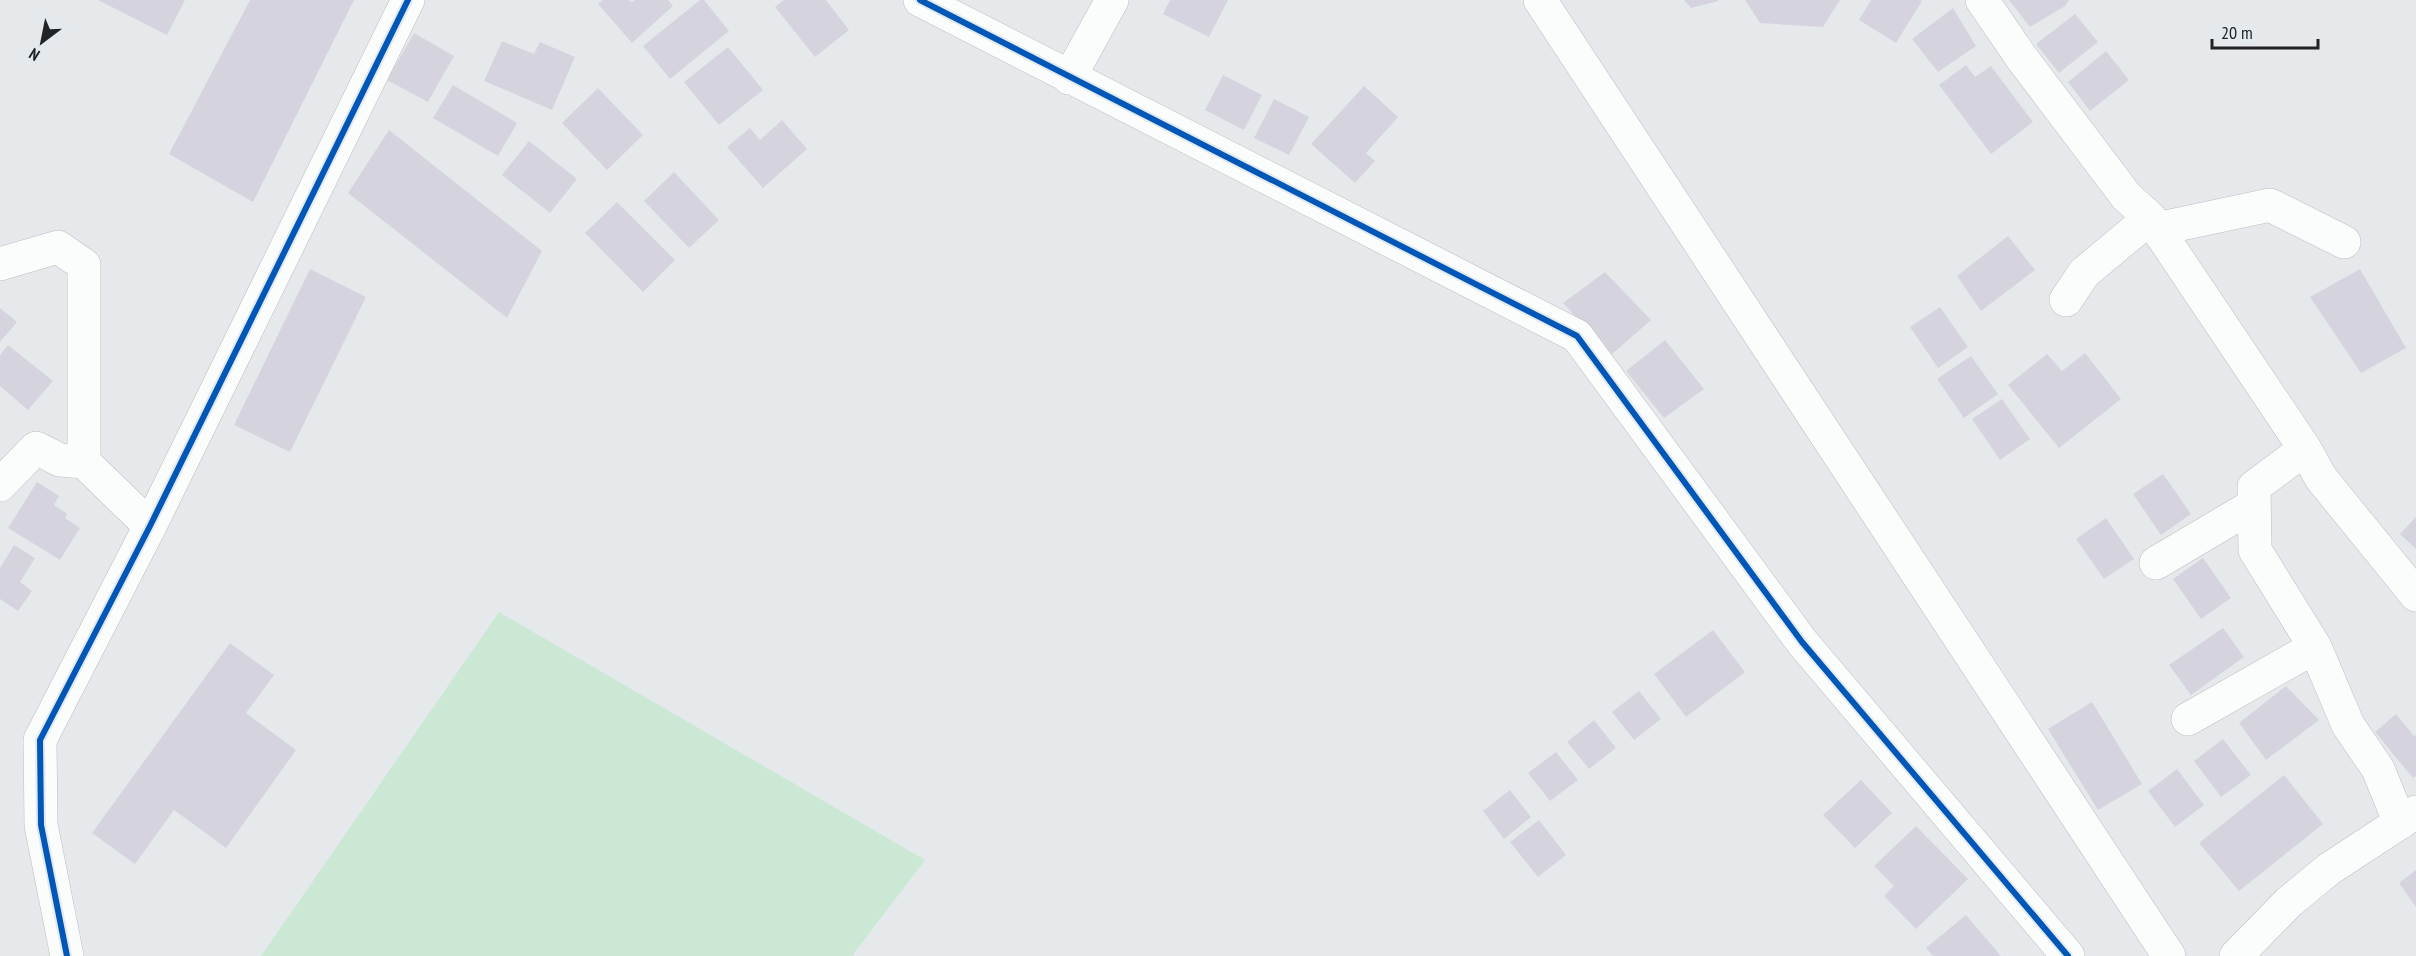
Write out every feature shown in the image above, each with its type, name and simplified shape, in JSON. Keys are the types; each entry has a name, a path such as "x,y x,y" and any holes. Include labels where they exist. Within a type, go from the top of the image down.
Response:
{"street":[{"path":"67,956 41,825 40,740 150,526 408,0"},
{"path":"920,0 1577,336 1802,642 2068,956"},
{"path":"1069,78 1112,0"},
{"path":"1540,0 2169,956"},
{"path":"1982,0 2021,57 2119,187 2153,224 2305,449 2321,478 2416,596"},
{"path":"2066,300 2084,273 2153,224 2270,205 2344,242"},
{"path":"0,264 58,247 84,265 84,462"},
{"path":"0,485 36,448 60,460 84,462 150,526"},
{"path":"2236,956 2289,902 2329,869 2408,817 2348,724 2315,647 2254,550 2254,487 2305,449"},
{"path":"2156,563 2254,505"},
{"path":"2188,719 2315,647"}],"green space":[{"path":"499,612 925,860 852,956 261,956"}],"building":[{"path":"98,0 185,0 167,35"},
{"path":"250,0 354,0 253,202 169,154"},
{"path":"603,0 632,2 635,0 668,0 673,6 632,43 598,4"},
{"path":"700,0 704,0 729,31 670,79 643,46"},
{"path":"784,0 826,0 849,30 815,57 775,7"},
{"path":"1170,0 1228,0 1209,37 1163,14"},
{"path":"1684,0 1718,0 1718,1 1691,8"},
{"path":"1745,0 1840,0 1823,27 1760,23"},
{"path":"1871,0 1922,1 1896,43 1859,20"},
{"path":"2009,0 2069,0 2065,6 2030,27"},
{"path":"1953,8 1976,46 1938,72 1912,39"},
{"path":"2075,14 2098,42 2059,73 2036,44"},
{"path":"414,33 454,56 428,102 387,80"},
{"path":"502,41 534,54 540,42 575,57 552,110 484,81"},
{"path":"728,47 763,90 719,125 684,82"},
{"path":"2106,51 2129,80 2090,111 2068,82"},
{"path":"1966,65 1975,77 1991,66 2033,122 1991,154 1939,85"},
{"path":"1223,75 1262,95 1244,130 1205,110"},
{"path":"453,85 517,123 498,156 433,118"},
{"path":"1364,86 1398,117 1366,153 1375,161 1355,183 1311,144"},
{"path":"598,88 643,135 607,170 562,123"},
{"path":"1274,99 1309,117 1289,155 1254,138"},
{"path":"782,120 807,149 763,188 727,147 750,128 760,140"},
{"path":"389,130 542,251 507,318 348,193"},
{"path":"529,141 577,179 550,213 502,175"},
{"path":"674,172 719,220 689,248 644,201"},
{"path":"617,202 675,260 643,292 585,233"},
{"path":"2008,236 2035,270 1981,311 1957,276"},
{"path":"310,269 366,297 290,452 234,425"},
{"path":"2360,269 2406,348 2361,373 2310,297"},
{"path":"1605,272 1651,320 1611,355 1563,303"},
{"path":"1940,307 1968,347 1938,368 1910,327"},
{"path":"0,308 17,322 0,342"},
{"path":"1665,340 1704,389 1664,418 1626,371"},
{"path":"8,345 53,381 28,410 0,386 0,355"},
{"path":"2085,353 2121,399 2059,448 2008,385 2047,354 2062,371"},
{"path":"1971,356 1998,394 1964,418 1937,379"},
{"path":"2002,399 2030,439 2000,460 1972,419"},
{"path":"2163,474 2191,514 2161,535 2133,494"},
{"path":"37,482 59,496 54,505 67,514 65,518 80,528 60,560 8,528"},
{"path":"2416,517 2416,549 2400,534"},
{"path":"2106,518 2134,559 2104,579 2076,539"},
{"path":"14,545 35,558 20,582 32,591 18,611 0,599 0,568"},
{"path":"2203,558 2231,598 2201,619 2173,579"},
{"path":"2223,628 2244,657 2191,695 2169,665"},
{"path":"1713,630 1745,672 1686,717 1654,674"},
{"path":"230,643 274,675 246,713 296,750 226,848 174,810 135,864 92,833"},
{"path":"2286,686 2319,720 2266,760 2239,723"},
{"path":"1639,691 1661,719 1634,740 1612,712"},
{"path":"2092,702 2142,784 2098,810 2048,729"},
{"path":"2396,714 2414,736 2416,735 2416,776 2413,778 2375,732"},
{"path":"1594,720 1616,748 1589,769 1567,742"},
{"path":"2223,739 2251,775 2221,797 2194,761"},
{"path":"1556,752 1578,780 1550,801 1528,773"},
{"path":"2177,769 2204,805 2175,827 2148,791"},
{"path":"2284,775 2323,824 2239,891 2199,843"},
{"path":"1861,780 1892,813 1855,848 1823,815"},
{"path":"1510,790 1531,817 1504,839 1483,811"},
{"path":"1539,820 1566,855 1538,877 1510,842"},
{"path":"1916,826 1968,879 1916,929 1884,896 1894,886 1874,866"},
{"path":"2416,870 2416,907 2399,883"},
{"path":"1966,915 2001,956 1933,956 1926,948"}],"cycle path":[{"path":"67,956 41,825 40,740 150,526 408,0"},
{"path":"920,0 1577,336 1802,642 2068,956"}]}
